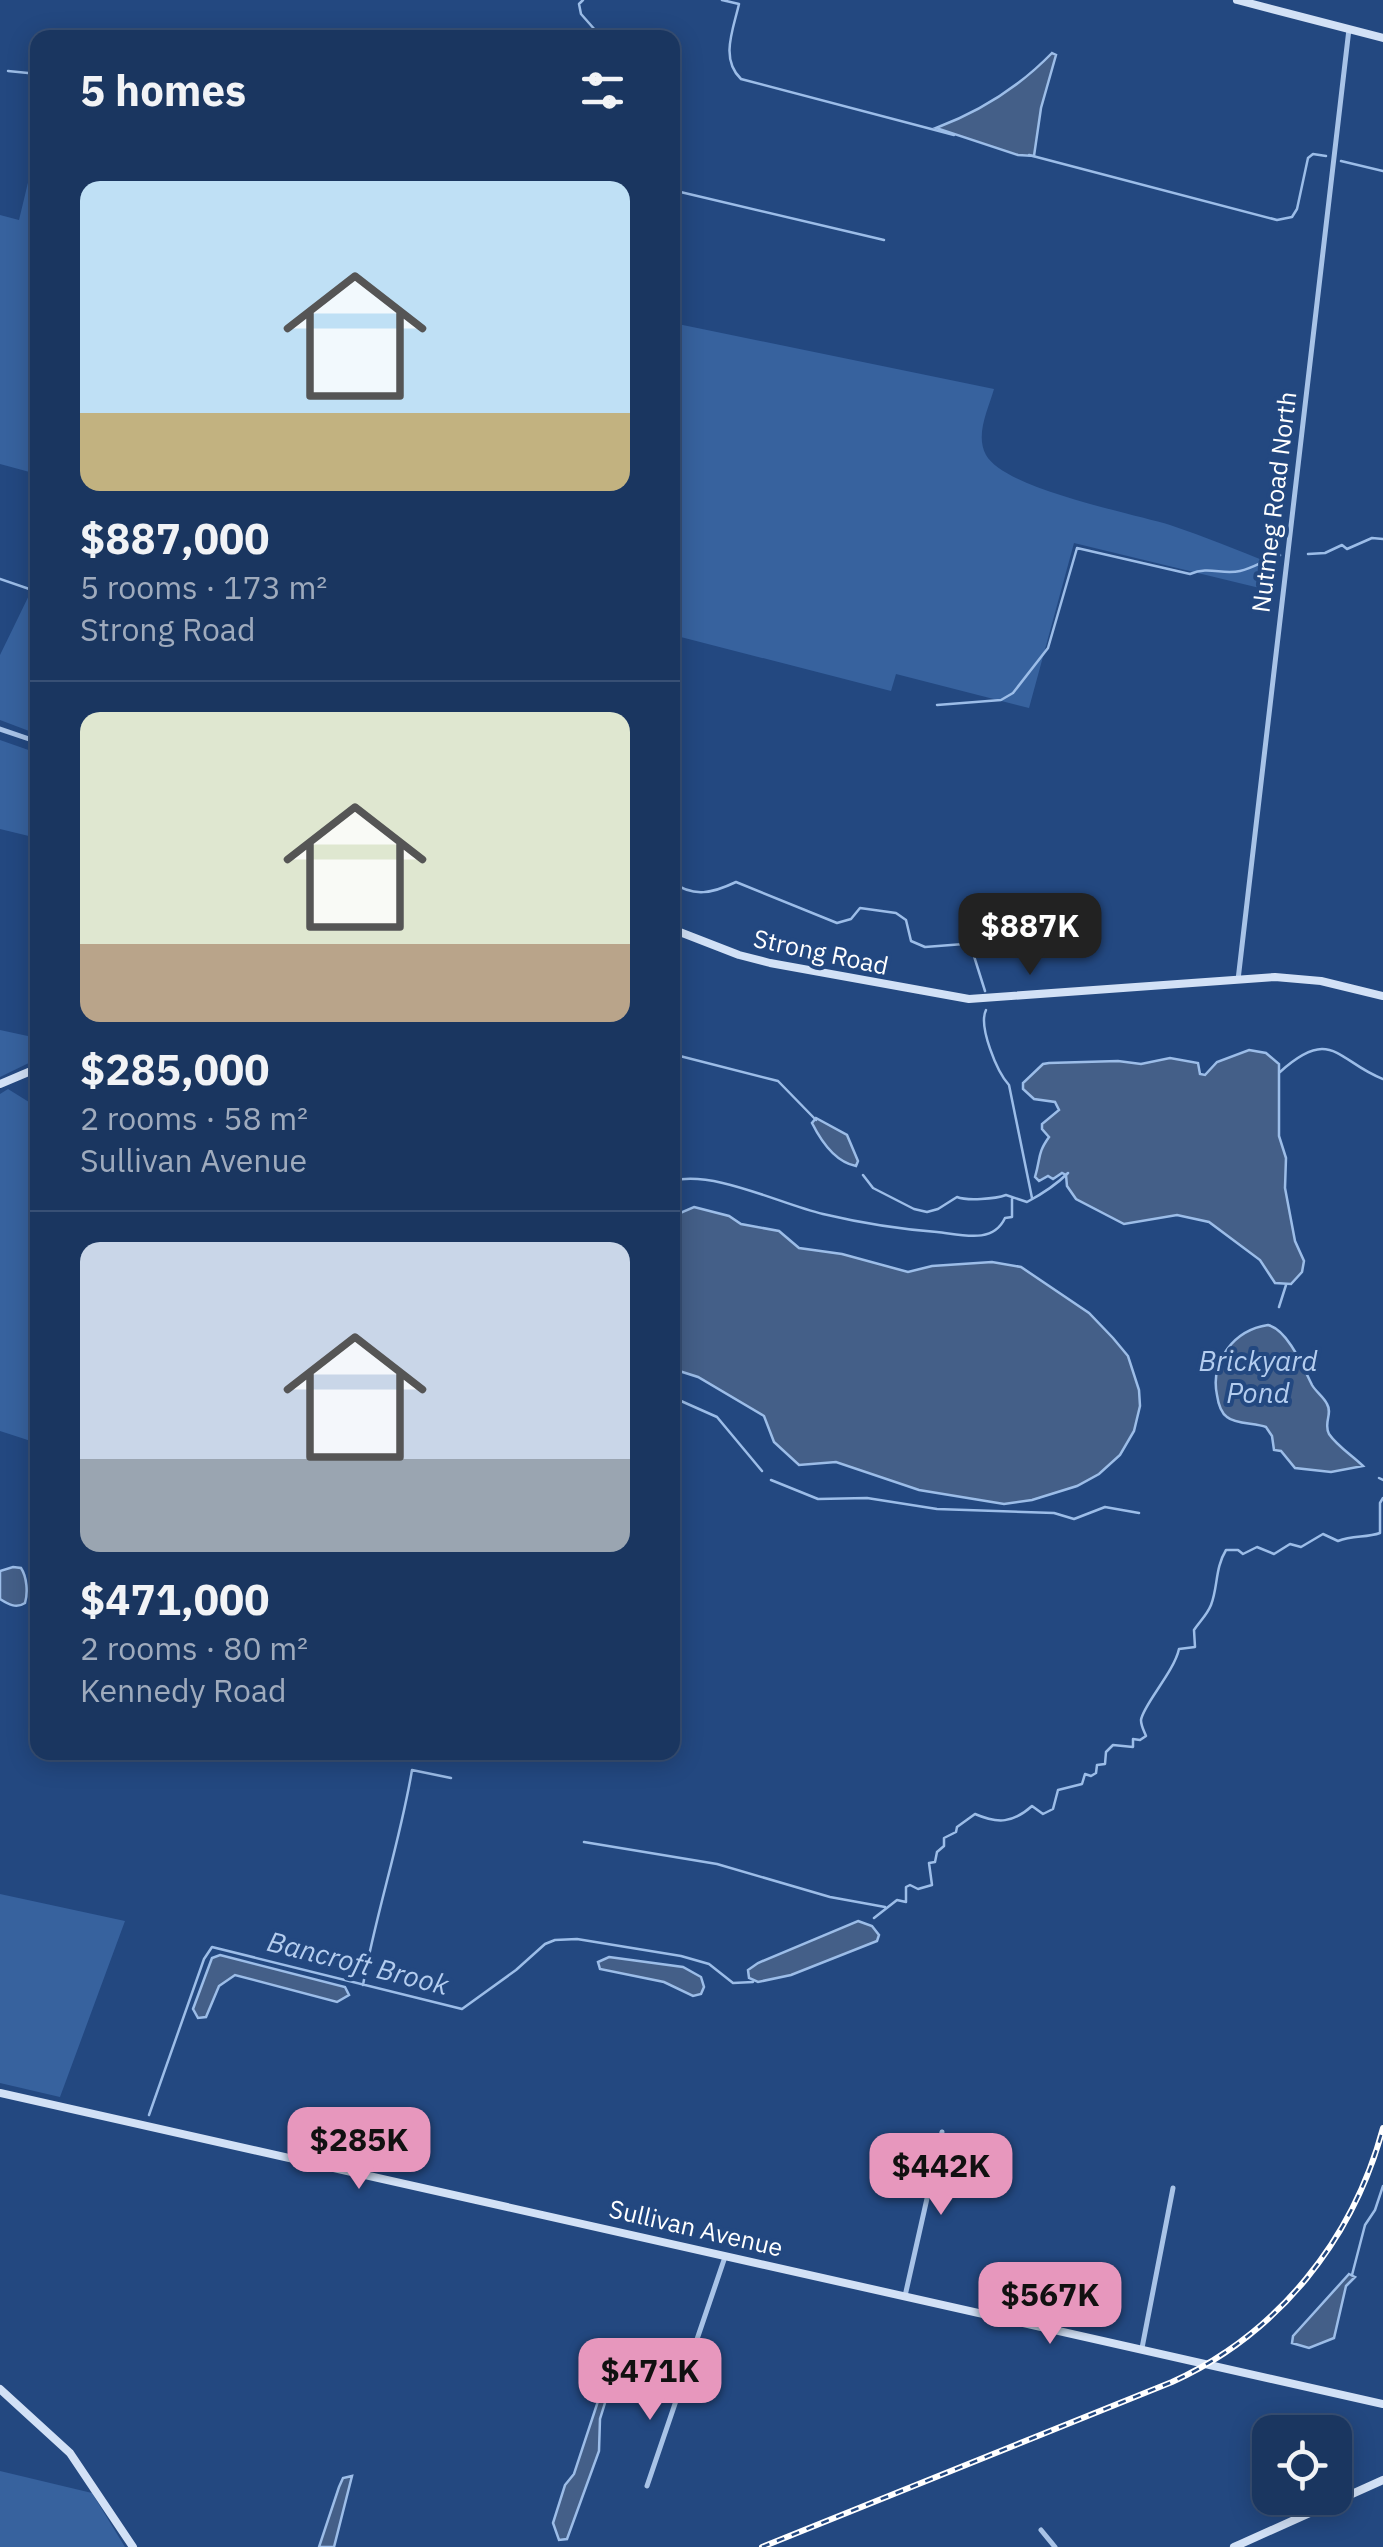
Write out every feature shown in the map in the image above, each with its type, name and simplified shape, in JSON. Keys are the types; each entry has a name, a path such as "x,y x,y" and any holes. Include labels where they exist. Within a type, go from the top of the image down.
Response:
{"main road":[{"path":"1237,0 1383,38"},
{"name":"Strong Road","path":"680,931 770,963 969,1000 1304,978 1383,996"},
{"path":"0,1084 30,1071"},
{"name":"Sullivan Avenue","path":"0,2093 1383,2404"},
{"path":"0,2389 70,2452 133,2547"},
{"path":"1234,2547 1383,2480"}],"street":[{"name":"Nutmeg Road North","path":"1238,980 1349,29"},
{"path":"0,729 30,739"},
{"path":"906,2296 942,2132"},
{"path":"1142,2348 1173,2188"},
{"path":"647,2486 725,2256"},
{"path":"1042,2530 1055,2547"}],"shaded area":[{"path":"30,174 30,472 0,464 0,215 19,220"},
{"path":"680,324 994,389 984,422 983,447 998,467 1017,479 1170,525 1277,566 1272,591 1074,543 1029,708 896,674 891,691 680,637"},
{"path":"30,593 30,731 0,720 0,655"},
{"path":"0,740 30,751 30,836 0,829"},
{"path":"0,1030 30,1036 30,1062 0,1077"},
{"path":"8,1089 30,1103 30,1441 0,1431 0,1094"},
{"path":"0,1894 125,1921 60,2097 0,2083"},
{"path":"0,2471 92,2493 125,2547 0,2547"}],"water":[{"path":"1052,53 1056,55 1041,108 1034,156 1018,155 936,128 998,97"},
{"path":"1249,1050 1266,1053 1279,1064 1279,1136 1286,1158 1285,1188 1295,1241 1304,1261 1302,1272 1291,1284 1275,1283 1260,1260 1209,1222 1177,1215 1124,1224 1076,1199 1067,1186 1066,1175 1039,1181 1035,1177 1049,1137 1042,1124 1059,1110 1055,1102 1034,1099 1023,1089 1023,1083 1043,1064 1141,1064 1170,1058 1198,1063 1200,1074 1205,1075 1217,1062"},
{"path":"816,1118 847,1135 858,1161 856,1166 830,1150 812,1123"},
{"path":"694,1207 729,1216 741,1224 779,1231 799,1248 842,1254 908,1272 932,1266 992,1262 1021,1267 1089,1313 1128,1356 1139,1390 1134,1431 1120,1455 1099,1474 1077,1486 1004,1504 919,1490 836,1462 799,1465 774,1442 764,1416 698,1377 680,1371 680,1213"},
{"name":"Brickyard Pond","path":"1268,1325 1288,1341 1312,1385 1326,1401 1329,1434 1363,1466 1331,1472 1295,1468 1281,1451 1274,1450 1266,1427 1235,1421 1223,1412 1216,1382 1221,1359 1235,1340"},
{"path":"21,1568 25,1576 25,1603 18,1606 0,1599 0,1571"},
{"path":"858,1921 872,1926 879,1935 877,1941 791,1975 758,1982 749,1978 748,1970 758,1963"},
{"path":"220,1955 345,1987 349,1995 337,2002 235,1975 219,1986 206,2017 198,2018 193,2009 212,1958"},
{"path":"609,1957 683,1967 701,1977 704,1987 701,1994 693,1996 664,1982 600,1969 598,1962"},
{"path":"1349,2274 1355,2277 1346,2286 1334,2338 1309,2348 1292,2343 1293,2336"},
{"path":"612,2370 600,2419 599,2451 567,2539 559,2540 553,2523"},
{"path":"352,2476 334,2547 319,2547 343,2478"}],"waterway":[{"path":"583,0 579,4 581,14 595,30"},
{"path":"722,0 739,4 730,53 741,79 954,135"},
{"path":"8,71 30,73"},
{"path":"1029,155 1277,220 1292,217 1297,209 1308,158 1313,154 1326,156"},
{"path":"1341,161 1383,171"},
{"path":"680,192 884,240"},
{"path":"1308,554 1325,553 1342,545 1347,549 1372,538 1383,539"},
{"path":"937,705 1001,700 1013,693 1048,648 1077,548 1190,574 1240,571 1280,555"},
{"path":"0,579 30,589"},
{"path":"680,887 704,892 736,882 837,923 851,919 860,908 896,913 906,920 911,941 925,947 964,944 973,953 985,991"},
{"path":"986,1010 987,1037 994,1060 1009,1085 1032,1198"},
{"path":"1280,1072 1298,1058 1324,1049 1383,1079"},
{"path":"680,1056 778,1081 816,1120"},
{"path":"863,1175 873,1188 927,1212 957,1197 1006,1195 1027,1202 1068,1173"},
{"path":"680,1180 727,1184 837,1217 967,1236 993,1232 1005,1218 1012,1217 1012,1199"},
{"path":"1279,1307 1286,1285"},
{"path":"680,1401 717,1417 762,1471"},
{"path":"1379,1478 1383,1480"},
{"path":"771,1480 818,1499 867,1498 937,1509 1054,1513 1074,1519 1105,1507 1139,1513"},
{"name":"Bancroft Brook","path":"874,1918 897,1900 906,1902 906,1887 932,1885 929,1863 935,1862 944,1838 975,1814 1005,1820 1032,1806 1043,1814 1053,1809 1058,1790 1082,1784 1085,1774 1096,1773 1097,1765 1105,1764 1106,1752 1113,1745 1133,1747 1133,1739 1146,1736 1141,1722 1143,1714 1179,1649 1195,1647 1194,1630 1211,1605 1226,1550 1243,1554 1257,1547 1274,1554 1290,1544 1301,1547 1323,1534 1338,1541 1380,1533 1383,1498"},
{"path":"363,1985 412,1770 451,1778"},
{"path":"584,1842 717,1864 830,1897 885,1907"},
{"name":"Bancroft Brook","path":"149,2115 204,1959 212,1947 462,2009 555,1940 577,1939 681,1956 709,1964 733,1983 753,1982"},
{"path":"1352,2275 1365,2225 1383,2186"}],"railway":[{"path":"762,2547 1172,2382 1210,2362 1245,2338 1306,2279 1352,2208 1383,2128"}]}
